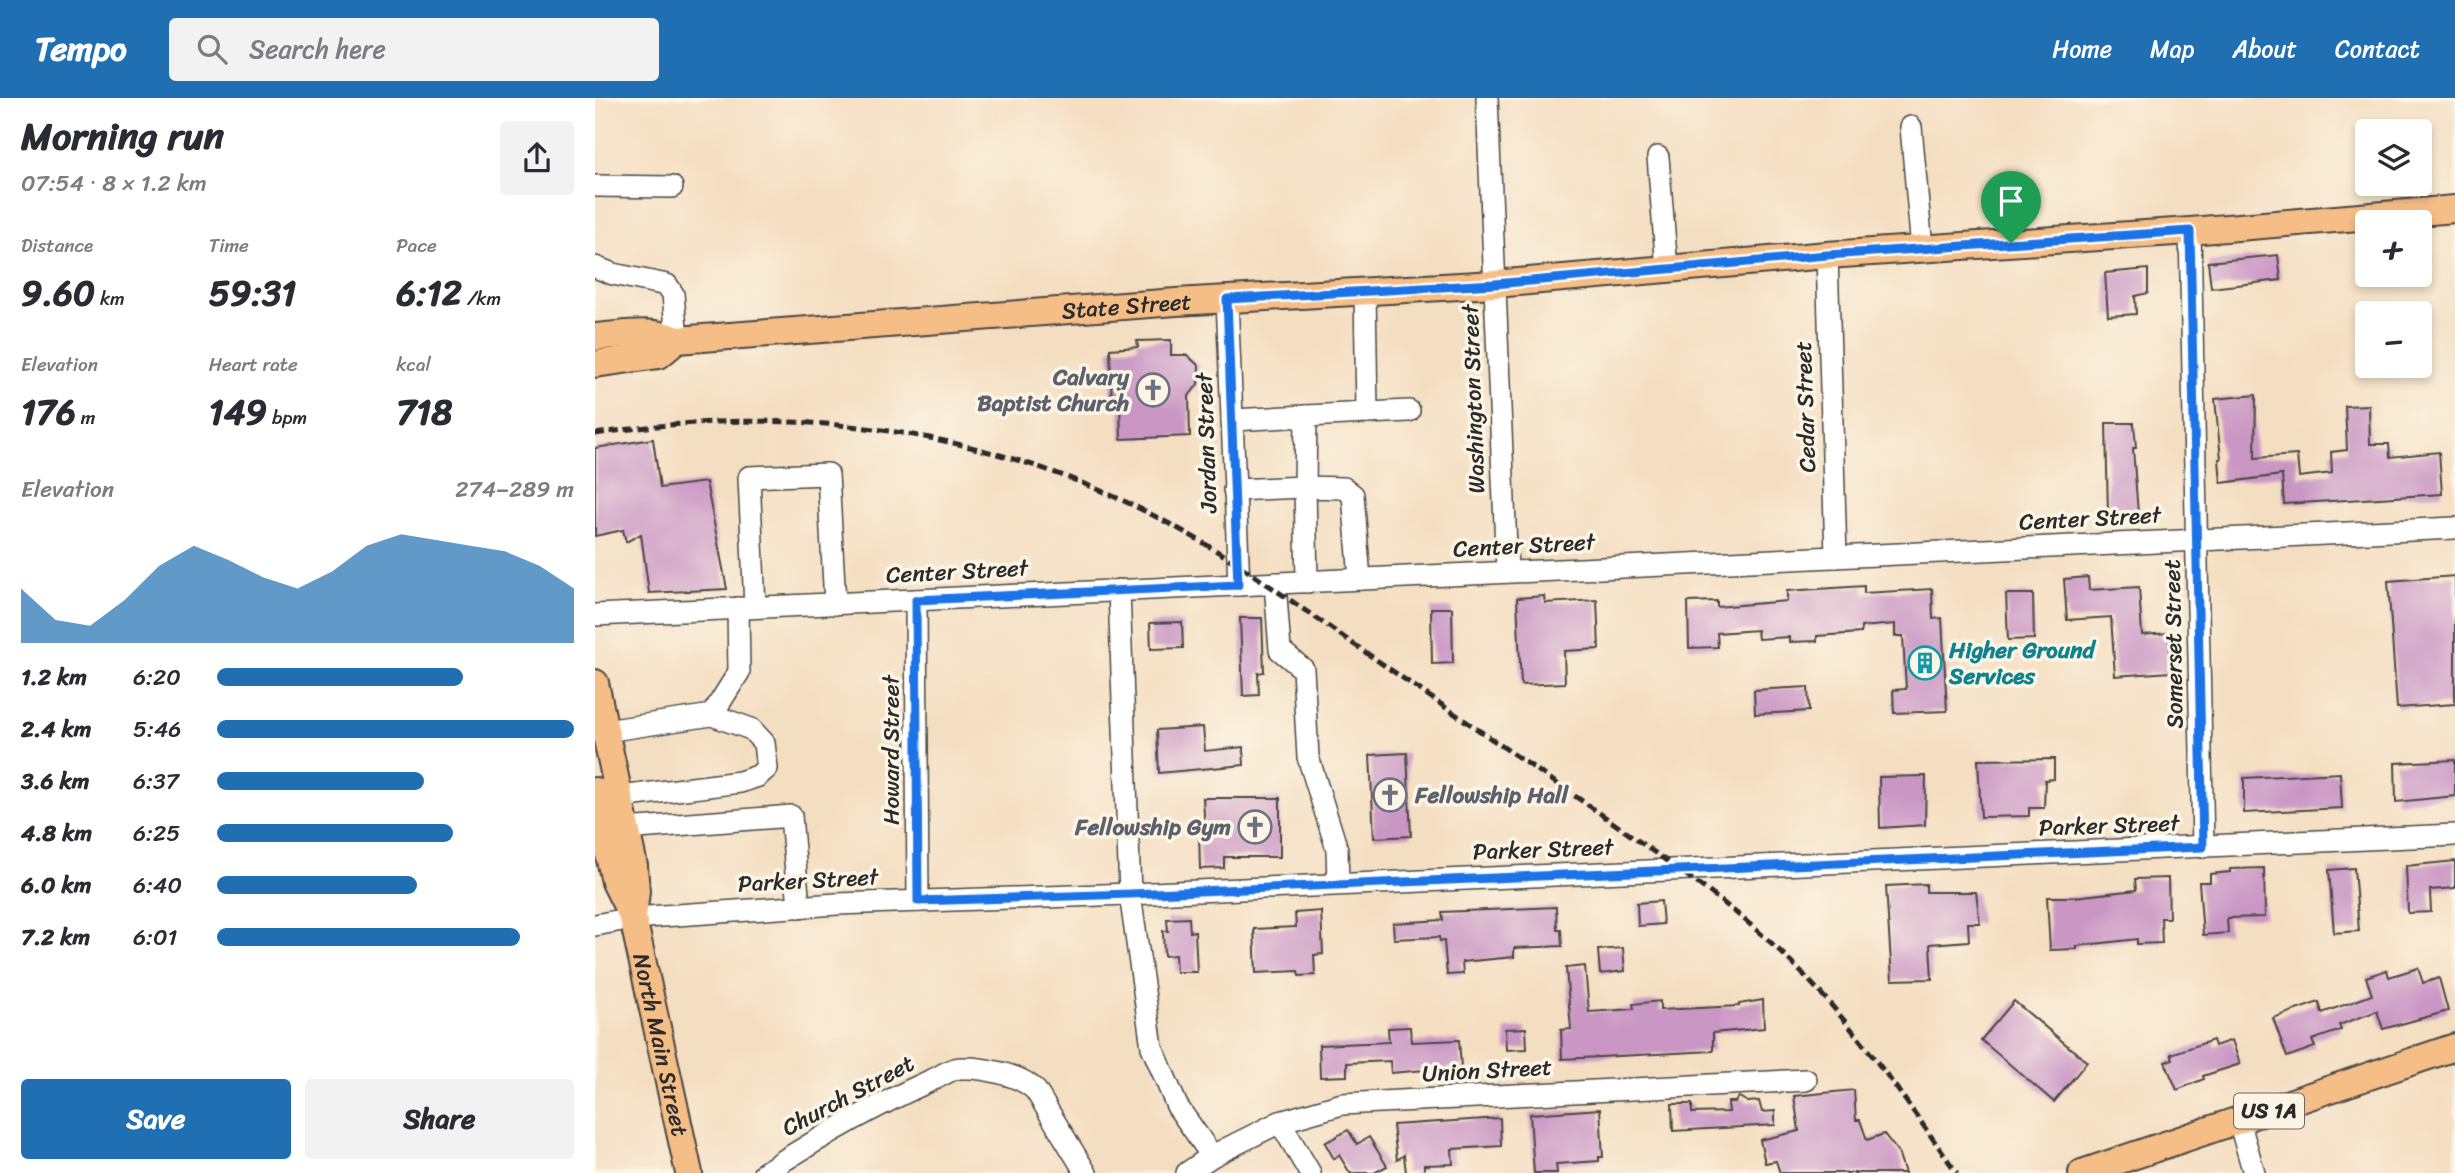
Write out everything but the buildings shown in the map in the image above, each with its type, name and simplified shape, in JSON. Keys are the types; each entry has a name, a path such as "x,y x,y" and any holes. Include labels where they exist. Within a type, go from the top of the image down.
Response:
{"main road":[{"name":"State Street","path":"595,337 652,333 677,340 1227,299 1495,284 1827,255 2190,231 2455,209"},
{"name":"State Street","path":"595,364 653,357 666,351 677,340"},
{"name":"North Main Street","path":"596,697 605,731 607,794 615,882 633,918 689,1173"},
{"name":"North Main Street","path":"607,794 626,830 635,878 633,918"},
{"name":"US 1A","path":"2082,1173 2455,1047"}],"street":[{"name":"Washington Street","path":"1487,98 1507,572"},
{"path":"1911,127 1922,249"},
{"path":"1658,157 1667,269"},
{"path":"595,186 672,187"},
{"name":"Somerset Street","path":"2190,231 2203,847"},
{"name":"Cedar Street","path":"1827,255 1836,556"},
{"path":"595,267 613,274 667,285 673,295 677,340"},
{"path":"1365,291 1367,413"},
{"name":"Jordan Street","path":"1227,299 1238,585"},
{"path":"1232,420 1409,411"},
{"path":"1306,416 1307,582"},
{"path":"712,715 739,672 747,608 748,477 828,474 835,604"},
{"path":"1234,490 1344,488 1353,495 1360,579"},
{"name":"Center Street","path":"595,615 2455,528"},
{"path":"1275,583 1280,650 1303,669 1308,757 1336,849 1338,884"},
{"path":"1119,590 1130,894 1152,1047 1177,1106 1212,1156"},
{"name":"Howard Street","path":"916,600 918,901"},
{"path":"605,731 712,715 751,729 764,743 767,768 758,776 740,782 607,794"},
{"path":"626,830 791,816 799,907"},
{"name":"Parker Street","path":"595,925 633,918 918,901 1130,894 2455,835"},
{"name":"Church Street","path":"775,1170 882,1105 960,1068 1018,1077 1027,1082 1036,1091 1086,1173"},
{"name":"Union Street","path":"1187,1173 1212,1156 1280,1122 1342,1104 1806,1080"},
{"path":"2239,1121 2254,1173"},
{"path":"1280,1122 1310,1173"}],"railway":[{"path":"595,434 671,425 747,421 822,424 896,432 968,447 1040,467 1110,495 1179,529 1249,572 1581,800 1737,914 1785,956 1833,1007 1876,1060 1957,1173"}],"place":[{"name":"Calvary Baptist Church","path":"1153,390"},
{"name":"Higher Ground Services","path":"1925,663"},
{"name":"Fellowship Hall","path":"1390,795"},
{"name":"Fellowship Gym","path":"1255,827"}],"route":[{"path":"2190,231 2203,847 918,901 916,600 1238,585 1227,299 1495,284 1827,255 2011,243 2190,231"}]}
